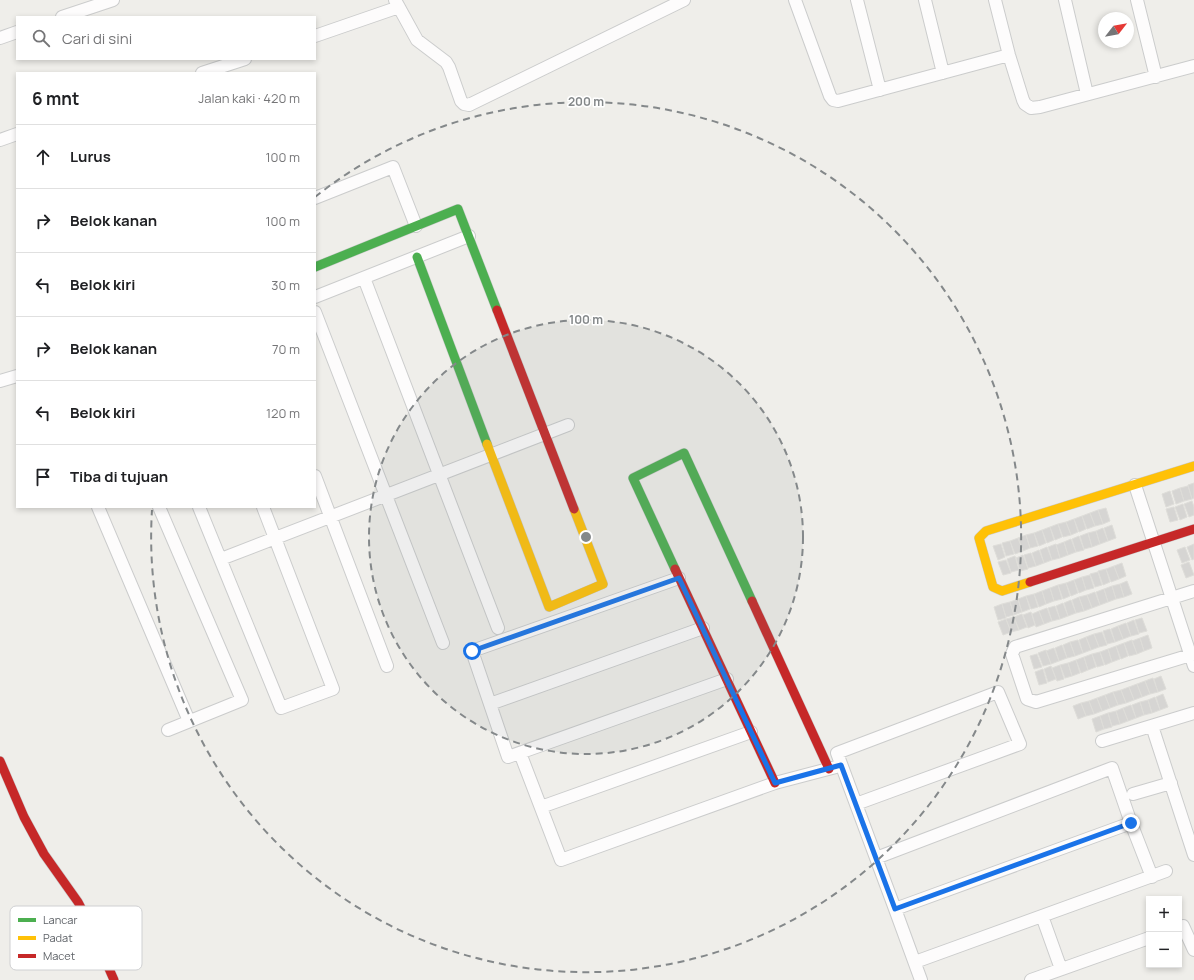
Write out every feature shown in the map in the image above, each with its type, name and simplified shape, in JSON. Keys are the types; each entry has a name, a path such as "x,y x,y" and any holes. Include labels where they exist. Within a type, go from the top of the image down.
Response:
{"street":[{"path":"65,16 113,0"},
{"path":"316,36 397,4 417,40 446,62 461,101 464,104 469,105 684,0"},
{"path":"795,0 830,96 833,100 838,101 1009,56"},
{"path":"857,0 880,90"},
{"path":"925,0 943,73"},
{"path":"995,0 1009,56 1023,100 1028,106 1036,108 1194,66"},
{"path":"1065,0 1087,94"},
{"path":"1137,0 1156,77"},
{"path":"0,38 16,32"},
{"path":"205,72 242,60"},
{"path":"0,140 16,134"},
{"path":"316,198 393,167 416,226"},
{"path":"316,267 458,209 603,584 550,607 417,257"},
{"path":"316,297 469,236"},
{"path":"364,278 498,628"},
{"path":"316,315 443,642"},
{"path":"0,381 16,376"},
{"path":"221,559 568,425"},
{"path":"775,783 633,478 684,454 829,769"},
{"path":"1194,466 986,531 979,538 993,587 1002,591 1194,528"},
{"path":"316,479 387,666"},
{"path":"1135,485 1172,598 1193,658 1036,702 1027,699 1012,654 1015,647 1172,598 1194,591"},
{"path":"98,508 189,721"},
{"path":"159,508 242,700 168,730"},
{"path":"199,508 281,708 333,690 263,508"},
{"path":"679,578 472,651 508,757 727,679"},
{"path":"490,704 703,628"},
{"path":"856,804 1020,744 998,692 837,753 921,980"},
{"path":"1102,741 1194,713"},
{"path":"1152,726 1194,855"},
{"path":"541,808 751,732"},
{"path":"520,753 561,860 775,783 841,765"},
{"path":"0,761 32,832 44,854 80,906"},
{"path":"876,858 1112,768 1131,823 1152,876"},
{"path":"1133,794 1171,783"},
{"path":"895,909 1131,823"},
{"path":"915,962 1166,871"},
{"path":"1042,916 1061,969"},
{"path":"1182,926 1194,950"},
{"path":"1031,980 1146,939"},
{"path":"110,970 114,980"}],"building":[{"path":"1194,483 1194,498 1192,499 1188,485"},
{"path":"1188,486 1192,499 1184,501 1180,488"},
{"path":"1180,488 1184,501 1176,504 1172,491"},
{"path":"1170,491 1174,504 1166,507 1162,494"},
{"path":"1192,501 1194,515 1189,517 1184,504"},
{"path":"1183,504 1187,517 1180,520 1175,507"},
{"path":"1174,507 1178,520 1170,522 1166,509"},
{"path":"1106,508 1110,521 1103,524 1098,510"},
{"path":"1098,510 1103,524 1095,526 1090,513"},
{"path":"1090,513 1095,526 1087,529 1082,516"},
{"path":"1082,516 1086,529 1079,532 1074,519"},
{"path":"1074,519 1078,532 1071,535 1066,522"},
{"path":"1066,522 1071,535 1063,537 1058,524"},
{"path":"1058,524 1062,537 1055,540 1050,527"},
{"path":"1112,525 1116,538 1108,541 1104,528"},
{"path":"1050,527 1054,540 1047,543 1042,530"},
{"path":"1103,528 1108,541 1100,544 1096,531"},
{"path":"1042,530 1046,543 1039,546 1034,533"},
{"path":"1096,531 1100,544 1092,547 1088,533"},
{"path":"1034,533 1038,546 1030,548 1026,535"},
{"path":"1088,533 1092,547 1084,549 1080,536"},
{"path":"1026,535 1030,548 1023,551 1018,538"},
{"path":"1079,536 1084,550 1076,552 1072,539"},
{"path":"1018,538 1023,551 1015,554 1010,541"},
{"path":"1071,539 1076,552 1068,555 1064,542"},
{"path":"1010,541 1014,554 1006,556 1002,543"},
{"path":"1064,542 1068,555 1060,558 1056,545"},
{"path":"1001,544 1005,557 998,560 993,546"},
{"path":"1056,544 1060,558 1052,560 1048,547"},
{"path":"1194,544 1194,559 1192,560 1187,547"},
{"path":"1047,547 1052,560 1044,563 1040,550"},
{"path":"1185,547 1190,560 1182,563 1177,550"},
{"path":"1039,550 1044,563 1036,566 1032,553"},
{"path":"1031,553 1036,566 1028,568 1024,555"},
{"path":"1023,555 1028,569 1020,571 1016,558"},
{"path":"1015,556 1019,570 1011,572 1007,559"},
{"path":"1006,560 1011,573 1003,575 998,562"},
{"path":"1189,562 1194,575 1186,578 1181,565"},
{"path":"1122,563 1126,576 1119,579 1114,566"},
{"path":"1114,566 1119,579 1111,582 1106,569"},
{"path":"1106,569 1110,582 1103,585 1098,571"},
{"path":"1098,572 1102,585 1095,587 1090,574"},
{"path":"1090,575 1094,588 1086,590 1082,577"},
{"path":"1082,577 1086,590 1079,593 1074,580"},
{"path":"1074,580 1078,593 1071,596 1066,583"},
{"path":"1127,581 1132,594 1124,597 1120,584"},
{"path":"1066,583 1070,596 1063,599 1058,585"},
{"path":"1120,584 1124,597 1116,599 1112,586"},
{"path":"1058,585 1062,599 1054,601 1050,588"},
{"path":"1112,586 1116,599 1108,602 1104,589"},
{"path":"1050,588 1054,601 1046,604 1042,591"},
{"path":"1104,589 1108,602 1100,605 1096,592"},
{"path":"1042,591 1046,604 1039,607 1034,594"},
{"path":"1095,592 1100,605 1092,608 1087,595"},
{"path":"1034,594 1038,607 1031,609 1026,596"},
{"path":"1087,595 1092,608 1084,611 1079,597"},
{"path":"1026,596 1030,609 1022,612 1018,599"},
{"path":"1079,597 1084,611 1076,613 1072,600"},
{"path":"1018,599 1022,612 1014,615 1010,602"},
{"path":"1071,600 1076,613 1068,616 1064,603"},
{"path":"1010,602 1014,615 1006,617 1002,604"},
{"path":"1063,603 1068,616 1060,619 1056,606"},
{"path":"1002,604 1006,618 998,620 994,607"},
{"path":"1055,606 1060,619 1052,621 1048,608"},
{"path":"1047,608 1052,621 1044,624 1039,611"},
{"path":"1039,611 1044,624 1036,627 1032,614"},
{"path":"1031,612 1035,625 1028,628 1023,615"},
{"path":"1022,614 1027,627 1019,630 1014,617"},
{"path":"1014,617 1019,630 1011,632 1006,619"},
{"path":"1142,618 1147,631 1139,633 1135,620"},
{"path":"1006,619 1011,632 1003,635 998,622"},
{"path":"1134,620 1139,634 1131,636 1127,623"},
{"path":"1126,623 1131,636 1123,639 1118,626"},
{"path":"1118,626 1123,639 1115,642 1111,629"},
{"path":"1110,629 1115,642 1107,644 1103,631"},
{"path":"1102,632 1107,645 1099,647 1094,634"},
{"path":"1094,634 1099,647 1091,650 1086,637"},
{"path":"1148,635 1152,648 1144,651 1140,638"},
{"path":"1086,637 1091,650 1083,653 1079,640"},
{"path":"1140,638 1144,651 1137,654 1132,641"},
{"path":"1078,640 1083,653 1075,656 1070,642"},
{"path":"1132,640 1137,654 1129,656 1124,643"},
{"path":"1070,642 1075,656 1067,658 1063,645"},
{"path":"1124,643 1128,656 1121,659 1116,646"},
{"path":"1062,645 1067,658 1059,661 1055,648"},
{"path":"1116,646 1120,659 1112,662 1108,649"},
{"path":"1054,648 1059,661 1051,664 1046,651"},
{"path":"1108,649 1112,662 1105,665 1100,652"},
{"path":"1046,650 1051,664 1043,666 1038,653"},
{"path":"1100,652 1104,665 1097,667 1092,654"},
{"path":"1037,654 1042,667 1034,669 1030,656"},
{"path":"1092,654 1096,667 1088,670 1084,657"},
{"path":"1084,657 1088,670 1081,673 1076,660"},
{"path":"1076,660 1080,673 1072,676 1068,663"},
{"path":"1068,663 1072,676 1065,678 1060,665"},
{"path":"1060,665 1064,679 1057,681 1052,668"},
{"path":"1051,666 1056,679 1048,682 1044,669"},
{"path":"1043,669 1047,683 1039,685 1035,672"},
{"path":"1161,676 1166,689 1158,692 1154,679"},
{"path":"1153,678 1158,692 1150,694 1145,681"},
{"path":"1145,681 1150,694 1142,697 1137,684"},
{"path":"1137,684 1142,697 1134,700 1129,687"},
{"path":"1129,687 1134,700 1126,703 1121,690"},
{"path":"1121,690 1126,703 1118,705 1113,692"},
{"path":"1113,692 1118,705 1110,708 1105,695"},
{"path":"1163,694 1168,707 1160,710 1156,697"},
{"path":"1105,695 1110,708 1102,711 1097,698"},
{"path":"1155,697 1160,710 1152,713 1148,700"},
{"path":"1097,698 1102,711 1094,714 1089,701"},
{"path":"1148,700 1152,713 1144,715 1140,702"},
{"path":"1089,701 1094,714 1086,716 1081,703"},
{"path":"1140,702 1144,715 1136,718 1132,705"},
{"path":"1081,703 1086,716 1078,719 1073,706"},
{"path":"1131,705 1136,718 1128,721 1123,708"},
{"path":"1123,708 1128,721 1120,724 1116,711"},
{"path":"1116,711 1120,724 1112,726 1108,713"},
{"path":"1108,713 1112,727 1104,729 1100,716"},
{"path":"1100,716 1104,729 1096,732 1092,719"}],"traffic: fast":[{"path":"316,267 458,209 497,310"},
{"path":"417,257 487,444"},
{"path":"675,569 633,478 684,453 752,601"}],"traffic: slow":[{"path":"487,444 549,607 603,584 574,509"},
{"path":"1030,582 1002,591 993,587 979,538 986,531 1194,466"}],"traffic: jam":[{"path":"497,310 574,509"},
{"path":"1030,582 1194,529"},
{"path":"675,569 775,783"},
{"path":"752,601 829,769"},
{"path":"0,761 24,817 44,854 80,906"},
{"path":"110,970 114,980"}],"route":[{"path":"472,651 679,578 775,783 841,765 895,909 1131,823"}]}
